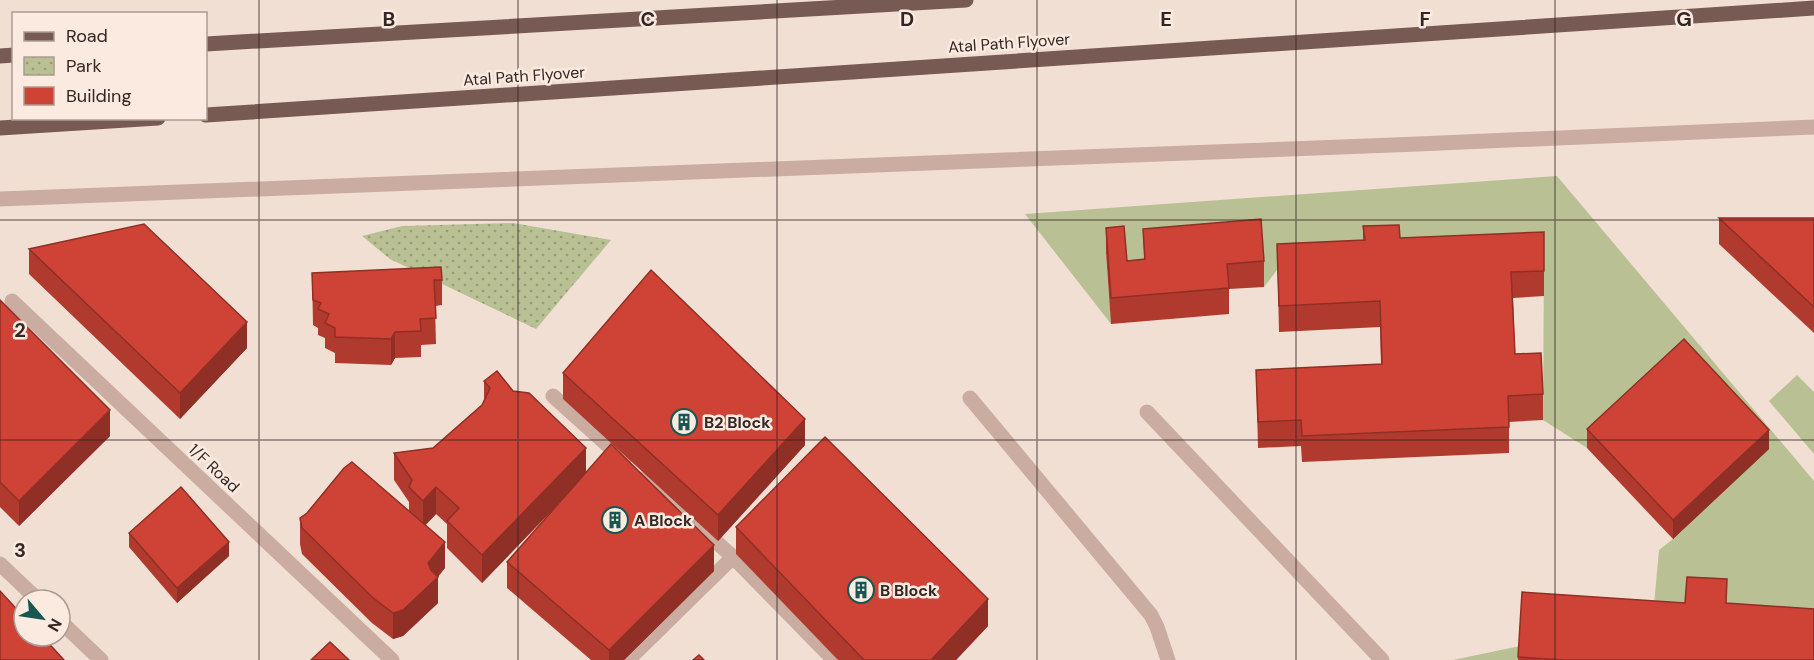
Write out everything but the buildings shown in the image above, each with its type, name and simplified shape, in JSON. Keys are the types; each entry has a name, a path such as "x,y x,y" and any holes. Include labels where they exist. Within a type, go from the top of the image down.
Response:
{"main road":[{"path":"207,44 966,0"},
{"name":"Atal Path Flyover","path":"207,115 1814,8"},
{"path":"0,128 126,120"}],"street":[{"path":"0,199 1814,127"},
{"name":"1/F Road","path":"12,301 392,660"},
{"path":"553,396 734,557 834,660"},
{"path":"970,398 1151,615 1168,660"},
{"path":"1147,412 1382,660"},
{"path":"628,660 734,557"},
{"path":"0,564 25,588"},
{"path":"72,632 101,660"}],"green space":[{"path":"1557,176 1814,481 1814,635 1652,627 1659,550 1768,449 1684,358 1587,448 1543,420 1544,257 1277,270 1264,287 1261,246 1145,285 1106,254 1111,324 1025,214"},
{"path":"513,223 611,240 536,329 390,259 362,236 402,226"},
{"path":"1797,375 1814,392 1814,454 1769,401"},
{"path":"1520,646 1519,660 1453,660"}],"place":[{"name":"B2 Block","path":"684,422"},
{"name":"A Block","path":"615,520"},
{"name":"B Block","path":"861,590"}]}
